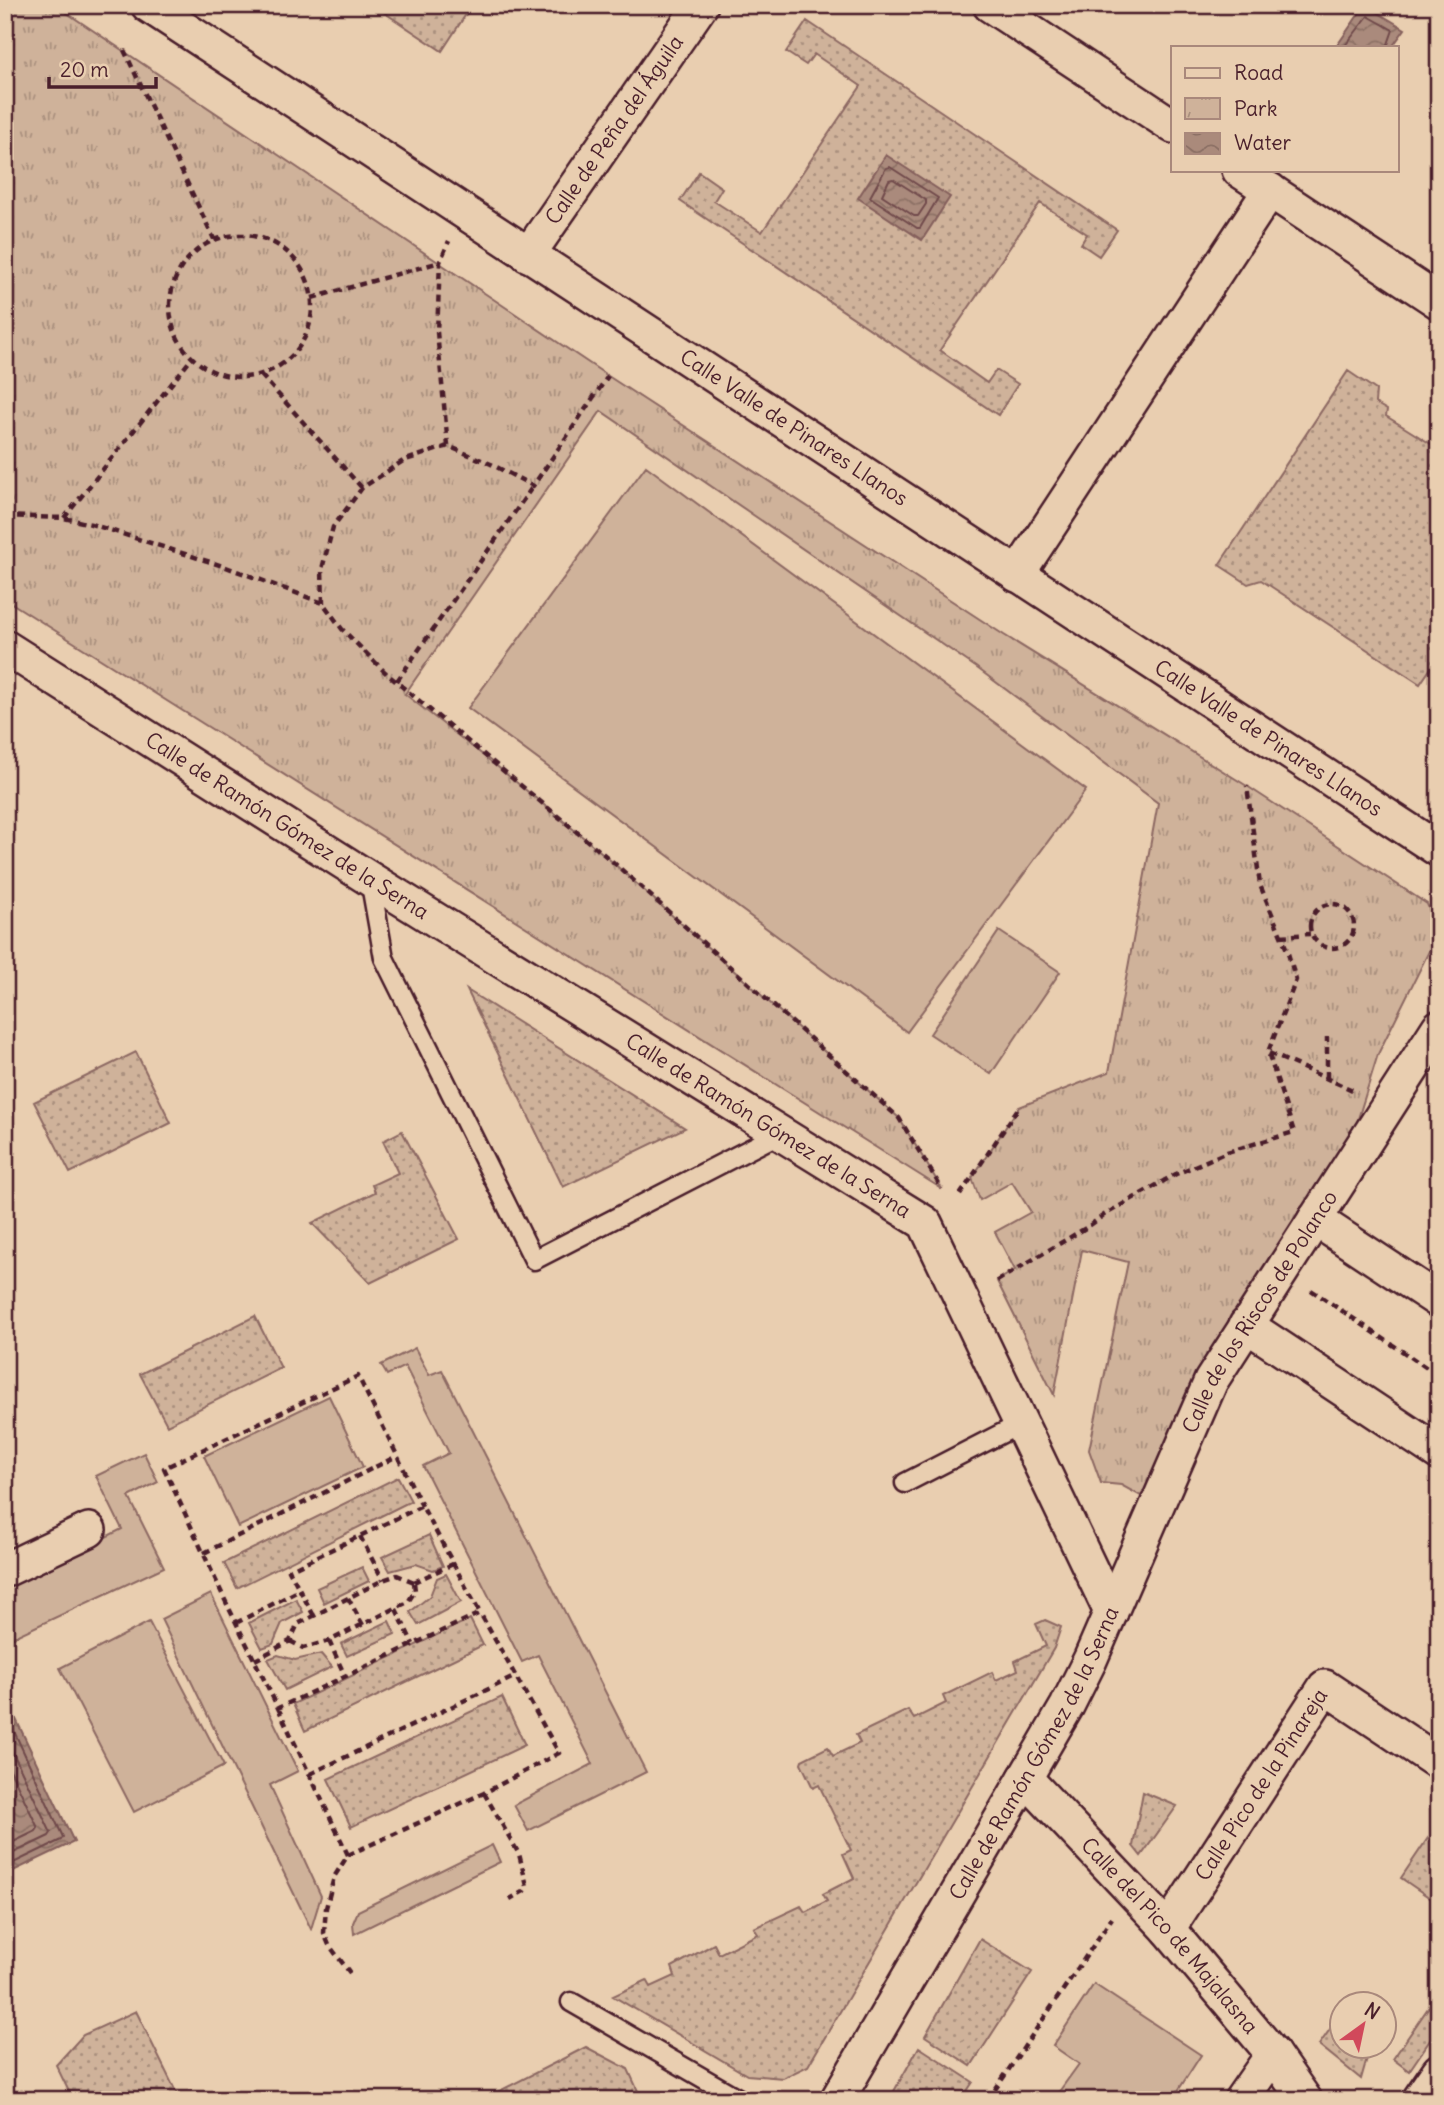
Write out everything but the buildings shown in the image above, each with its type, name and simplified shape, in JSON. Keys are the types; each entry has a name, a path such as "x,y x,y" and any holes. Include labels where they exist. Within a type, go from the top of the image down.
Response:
{"street":[{"name":"Calle Valle de Pinares Llanos","path":"149,5 1439,850"},
{"name":"Calle de Peña del Águila","path":"528,255 701,5"},
{"path":"990,5 1171,125"},
{"path":"1242,172 1439,302"},
{"path":"1017,575 1270,190"},
{"name":"Calle de Ramón Gómez de la Serna","path":"11,657 925,1223 1111,1612 1084,1672 1025,1778 837,2100"},
{"name":"Calle de los Riscos de Polanco","path":"1111,1612 1211,1381 1439,1027"},
{"path":"1315,1219 1439,1301"},
{"path":"1246,1325 1439,1452"},
{"path":"5,1570 89,1530"},
{"name":"Calle Pico de la Pinareja","path":"1168,1929 1325,1687 1439,1763"},
{"name":"Calle del Pico de Majalasna","path":"1025,1778 1168,1929 1273,2054 1305,2100"},
{"path":"1241,2100 1273,2054"},
{"path":"1419,2100 1439,2071"}],"lane":[{"path":"370,879 384,958 534,1260 781,1133"},
{"path":"905,1483 1020,1424"},
{"path":"571,2002 741,2100"}],"path":[{"path":"124,50 214,239"},
{"path":"448,446 437,331 440,262 463,212"},
{"path":"247,234 270,240 296,260 303,271 312,298 309,329 301,345 283,365 261,375 238,378 219,374 192,358 173,331 169,299 177,273 193,253 214,239 247,234"},
{"path":"312,298 440,262"},
{"path":"64,518 192,358"},
{"path":"261,375 362,488"},
{"path":"397,681 608,376"},
{"path":"323,603 323,569 333,527 362,488 403,461 448,446 533,486"},
{"path":"5,516 64,518 132,536 323,603 342,629 397,681 613,862 899,1118 942,1189"},
{"path":"997,1281 1176,1174 1227,1152 1294,1132 1268,1052 1296,980 1260,885 1247,786"},
{"path":"1336,904 1350,912 1356,927 1350,942 1336,950 1321,947 1310,934 1310,919 1321,906 1336,904"},
{"path":"1281,936 1310,934"},
{"path":"1327,1037 1327,1078"},
{"path":"1268,1052 1388,1105"},
{"path":"960,1195 1019,1107"},
{"path":"1281,1270 1439,1376"},
{"path":"348,1855 164,1468 358,1376 422,1506 559,1753 484,1793 348,1855 334,1877 324,1933 329,1945 350,1973"},
{"path":"204,1553 397,1456"},
{"path":"314,1616 289,1570 422,1506"},
{"path":"360,1536 383,1580"},
{"path":"255,1660 290,1641 295,1627 383,1580 397,1575 414,1582 453,1564"},
{"path":"290,1641 303,1648 329,1641 363,1625 396,1609 411,1598 415,1591 414,1582"},
{"path":"236,1623 300,1590"},
{"path":"348,1598 363,1625"},
{"path":"396,1609 413,1644"},
{"path":"278,1708 480,1613"},
{"path":"329,1641 345,1676"},
{"path":"310,1774 516,1676"},
{"path":"484,1793 519,1854 527,1886 524,1891 510,1899"},
{"path":"988,2100 1113,1917"}],"green space":[{"path":"5,5 55,5 608,376 1004,635 1247,786 1427,904 1439,931 1378,1054 1349,1148 1150,1501 1121,1485 1101,1483 1089,1450 1128,1262 1082,1250 1054,1395 997,1281 1015,1270 995,1232 1031,1212 1012,1182 980,1200 972,1178 1019,1107 1109,1072 1158,803 977,668 601,411 405,694 601,852 899,1118 942,1189 5,599"},
{"path":"373,5 472,5 442,51"},
{"path":"807,21 1117,230 1099,256 1081,244 1087,234 1040,203 940,350 987,383 996,370 1018,384 998,415 680,201 699,172 722,188 714,201 762,232 861,86 814,54 806,65 786,52"},
{"path":"1348,371 1376,390 1375,403 1387,410 1386,416 1439,449 1439,656 1420,684 1261,580 1248,584 1219,565"},
{"path":"646,466 1086,790 907,1032 468,708"},
{"path":"999,931 1060,972 991,1074 930,1034"},
{"path":"467,990 685,1128 563,1187"},
{"path":"136,1052 171,1123 70,1173 34,1102"},
{"path":"402,1131 459,1239 370,1283 312,1223 375,1192 372,1185 398,1173 383,1141"},
{"path":"255,1316 281,1368 167,1425 140,1374"},
{"path":"415,1348 429,1375 442,1370 646,1772 528,1831 514,1805 593,1764 538,1655 522,1662 423,1466 449,1453 405,1366 387,1375 381,1365"},
{"path":"329,1396 363,1467 238,1527 204,1456"},
{"path":"144,1453 158,1482 129,1497 164,1567 5,1641 5,1587 122,1529 96,1476"},
{"path":"398,1477 411,1501 237,1588 224,1563"},
{"path":"429,1535 443,1566 433,1570 416,1564 390,1571 382,1557"},
{"path":"362,1567 369,1581 324,1603 317,1588"},
{"path":"446,1574 461,1602 418,1625 410,1612 430,1596 437,1578"},
{"path":"211,1594 298,1771 270,1785 321,1896 311,1929 161,1619"},
{"path":"296,1599 303,1612 282,1623 273,1644 262,1648 249,1623"},
{"path":"470,1619 483,1645 305,1731 293,1704"},
{"path":"1045,1620 1061,1627 1054,1648 808,2066 783,2078 747,2075 613,1996 647,1980 651,1987 675,1976 672,1967 714,1944 719,1954 758,1934 754,1928 801,1906 805,1912 827,1901 823,1894 854,1878 843,1854 851,1850 819,1785 813,1788 802,1760 828,1747 833,1756 860,1743 856,1735 908,1710 914,1719 946,1703 943,1696 992,1672 996,1680 1018,1670 1015,1661 1046,1646 1036,1624"},
{"path":"389,1621 395,1634 347,1656 341,1644"},
{"path":"149,1622 224,1766 134,1812 60,1668"},
{"path":"321,1654 332,1667 285,1690 268,1659 278,1655 295,1660"},
{"path":"502,1697 525,1745 351,1827 328,1779"},
{"path":"1143,1792 1177,1806 1141,1856 1133,1846"},
{"path":"1428,1838 1439,1846 1439,1904 1401,1878"},
{"path":"492,1845 500,1862 354,1934 353,1923 358,1911"},
{"path":"980,1939 1032,1972 971,2066 925,2036"},
{"path":"1094,1984 1201,2055 1172,2100 1053,2100 1079,2064 1053,2046"},
{"path":"1439,1992 1439,2027 1409,2071 1394,2060 1398,2060 1398,2052"},
{"path":"136,2011 180,2100 73,2100 56,2065 83,2035"},
{"path":"1328,2032 1328,2052 1319,2045"},
{"path":"586,2047 628,2069 638,2091 617,2100 482,2100"},
{"path":"919,2047 973,2082 961,2100 889,2100"},
{"path":"1338,2060 1366,2060 1361,2079"}],"water":[{"path":"1365,5 1405,29 1393,46 1337,46"},
{"path":"886,155 950,197 922,240 858,198"},
{"path":"15,1717 74,1842 5,1875 5,1722"}]}
